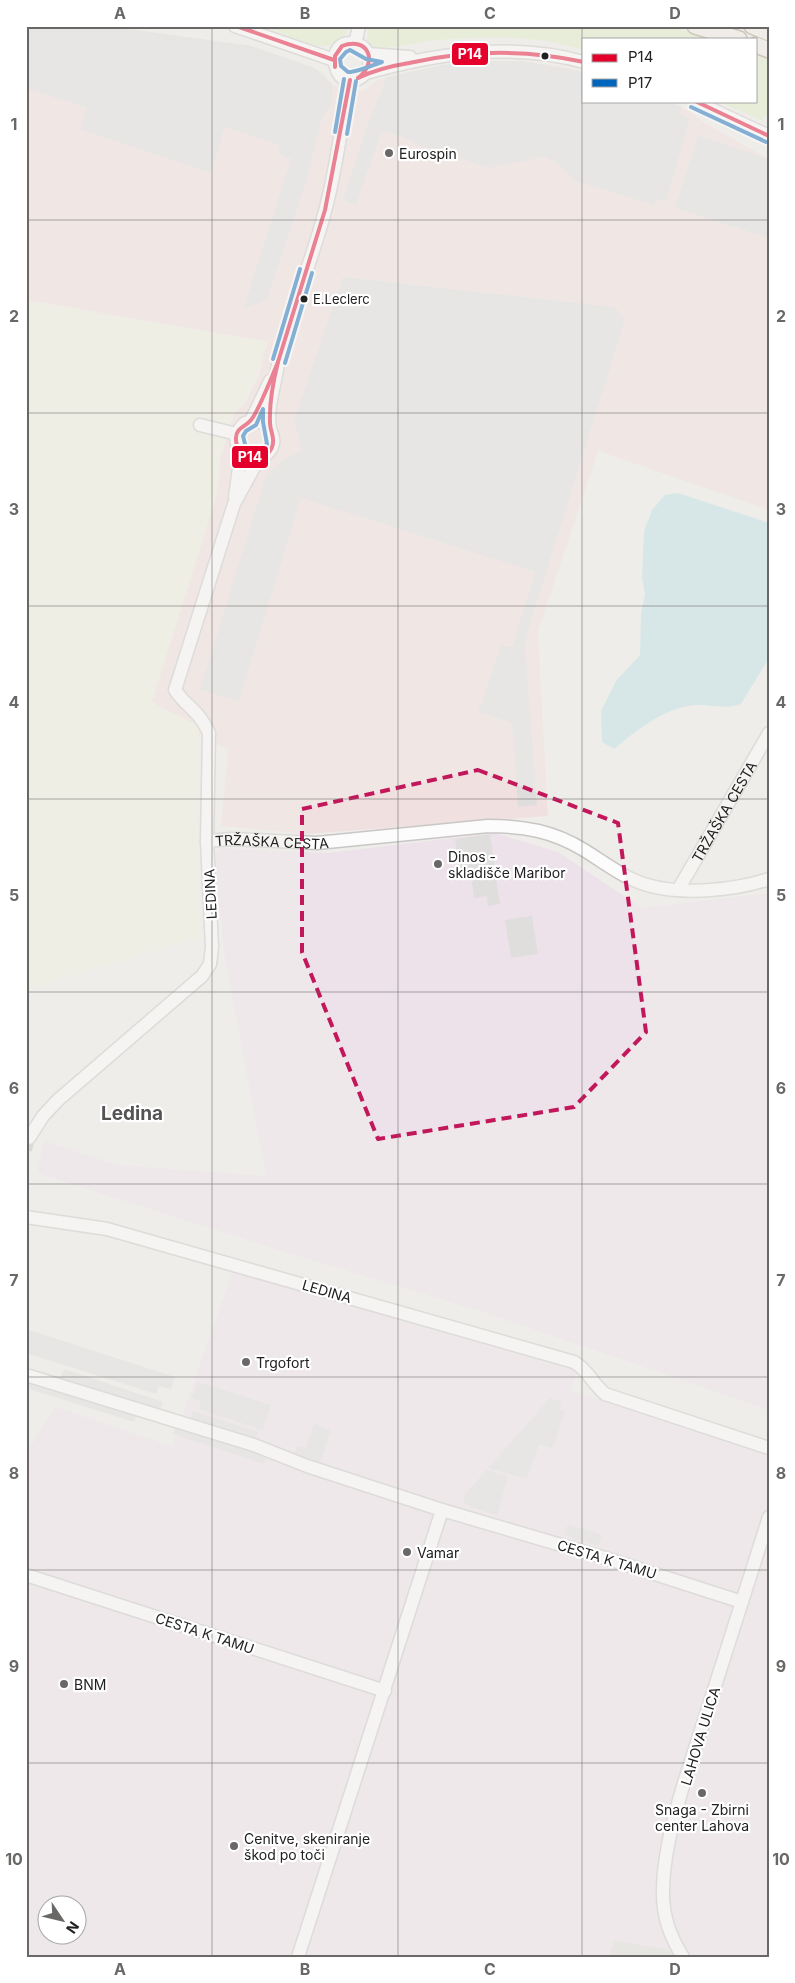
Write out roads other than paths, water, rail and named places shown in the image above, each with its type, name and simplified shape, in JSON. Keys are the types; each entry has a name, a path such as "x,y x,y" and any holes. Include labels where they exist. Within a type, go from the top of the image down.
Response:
{"main road":[{"path":"695,26 736,38"},
{"path":"752,26 769,32"}],"street":[{"path":"235,26 334,60"},
{"path":"355,44 359,26"},
{"path":"366,73 370,63 368,54 360,46 355,44 344,45 339,49 334,65 340,75 350,80 359,78 366,73 423,58 486,51 518,51 558,56 582,62"},
{"path":"368,54 423,58"},
{"path":"270,429 270,407 279,361 325,210 350,80"},
{"path":"696,102 769,136"},
{"path":"251,421 279,361"},
{"path":"234,504 241,453 236,441 237,434 245,423 251,421 262,422 270,429 273,434 273,445 265,455 259,458 252,458 241,453"},
{"path":"200,425 237,434"},
{"path":"234,504 259,458"},
{"name":"TRŽAŠKA CESTA","path":"234,504 176,690 181,698 195,709 203,720 208,733 207,841 232,839 317,843 488,826 534,829 551,834 582,849 627,877 650,886 678,890 729,887 769,879"},
{"name":"TRŽAŠKA CESTA","path":"678,890 769,733"},
{"name":"LEDINA","path":"29,1138 35,1127 58,1100 207,970 212,958 212,947 207,841"},
{"name":"LEDINA","path":"26,1217 107,1229 574,1362 587,1372 598,1388 612,1397 769,1448"},
{"name":"CESTA K TAMU","path":"26,1375 254,1444 307,1466 442,1510 602,1557 742,1602"},
{"path":"298,1957 442,1510"},
{"name":"LAHOVA ULICA","path":"684,1957 672,1936 664,1910 663,1890 669,1841 691,1763 769,1518"},
{"name":"CESTA K TAMU","path":"26,1575 384,1691"}],"water":[{"path":"678,493 769,523 769,658 741,704 724,707 695,705 672,710 652,721 614,749 602,742 601,711 616,681 640,655 641,613 645,594 642,578 644,531 652,510 665,495"}],"tunnel":[{"path":"26,1150 29,1138"}],"place":[{"name":"Eurospin","path":"389,153"},
{"name":"E.Leclerc","path":"304,299"},
{"name":"Dinos - skladišče Maribor","path":"438,864"},
{"name":"Trgofort","path":"246,1362"},
{"name":"Vamar","path":"407,1552"},
{"name":"BNM","path":"64,1684"},
{"name":"Snaga - Zbirni center Lahova","path":"702,1793"},
{"name":"Cenitve, skeniranje škod po toči","path":"234,1846"}],"district":[{"name":"Ledina","path":"132,1113"}]}
